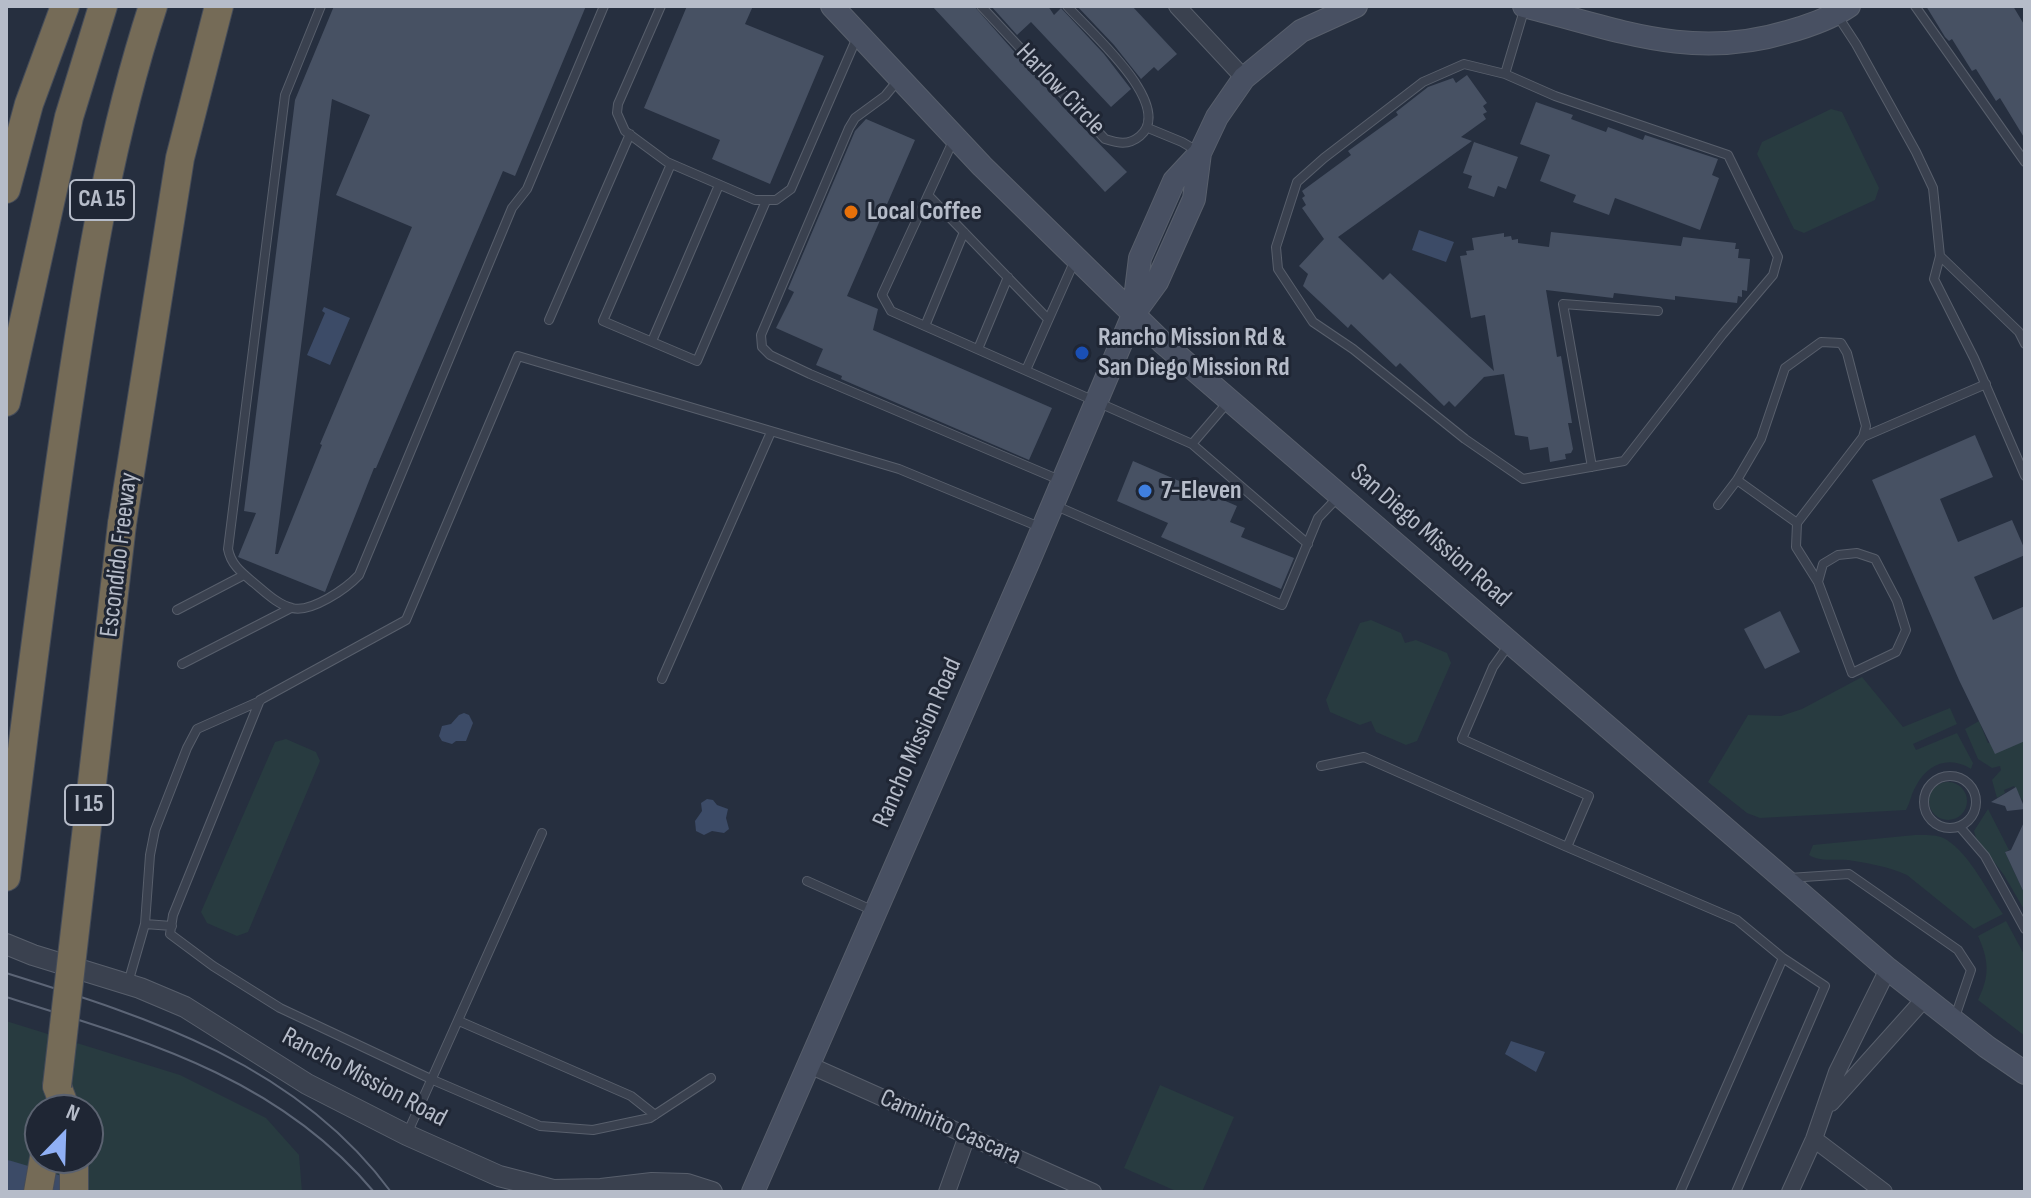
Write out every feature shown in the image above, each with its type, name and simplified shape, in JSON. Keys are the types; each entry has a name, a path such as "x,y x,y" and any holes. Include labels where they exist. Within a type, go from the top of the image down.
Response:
{"highway":[{"path":"6,189 29,104 65,6"},
{"name":"CA 15","path":"6,877 55,496 105,184 153,6"},
{"name":"Escondido Freeway","path":"59,1094 122,524 180,158 219,6"},
{"path":"6,402 69,117 99,17"}],"main road":[{"name":"San Diego Mission Road","path":"832,6 955,137 1133,315 1888,969 2025,1073"},
{"name":"Rancho Mission Road","path":"753,1192 1133,315 1140,258 1174,181 1200,153 1217,117 1244,78 1301,31 1356,6"},
{"path":"1524,6 1594,20 1661,41 1713,46 1760,40 1843,10"}],"street":[{"path":"1177,6 1244,78"},
{"name":"Rancho Mission Road","path":"6,944 128,984 185,1007 307,1084 407,1135 499,1176 553,1190 652,1183 687,1184 712,1192"},
{"path":"1790,1192 1814,1139 1837,1072 1888,969"},
{"path":"1824,1110 1925,998"},
{"name":"Caminito Cascara","path":"807,1064 1093,1192"},
{"path":"947,1192 967,1136"},
{"path":"1814,1139 1884,1192"}],"lane":[{"path":"291,608 270,597 244,575 231,562 228,549 285,95 321,6"},
{"path":"182,664 291,608 314,605 346,589 359,575 512,208 527,189 604,6"},
{"path":"661,6 618,104 620,122 630,134 671,164 755,200 776,200 791,189 858,34"},
{"name":"Harlow Circle","path":"981,6 1105,139 1122,145 1138,139 1148,128 1150,115 1143,94 1133,77 1067,6"},
{"path":"1505,74 1524,6"},
{"path":"1915,6 2025,162"},
{"path":"1843,10 1856,44 1933,188 1940,256 1934,279 1986,384 2025,476"},
{"path":"1464,64 1505,74 1555,96 1728,155 1778,257 1773,275 1624,461 1523,479 1465,439 1353,349 1313,322 1278,269 1276,247 1297,182 1423,82 1464,64"},
{"path":"900,78 885,96 855,118 849,128 761,335 762,347 770,355 810,374 1062,481"},
{"name":"Harlow Circle","path":"1148,128 1200,153"},
{"path":"549,320 630,134"},
{"path":"955,137 882,295 891,311 1192,444 1308,544"},
{"path":"671,164 603,321 697,361 766,201"},
{"path":"652,341 719,185"},
{"path":"928,195 1048,319"},
{"path":"925,326 964,232"},
{"path":"1940,256 2019,332 2025,344"},
{"path":"1026,370 1075,259"},
{"path":"978,349 1008,277"},
{"path":"1592,467 1563,304 1658,311"},
{"path":"1718,505 1761,439 1785,368 1821,342 1841,343 1847,353 1865,415 1863,437"},
{"path":"128,984 145,924 155,830 197,729 260,700 406,620 518,356 899,469 1043,528"},
{"path":"1818,582 1823,564 1838,555 1857,553 1875,559 1897,601 1906,630 1896,652 1852,673 1818,582 1796,547 1797,523 1863,437 1986,384"},
{"path":"1192,444 1230,401"},
{"path":"662,679 771,432"},
{"path":"1737,480 1797,523"},
{"path":"1053,504 1282,605 1318,518 1340,495"},
{"path":"177,610 244,575"},
{"path":"1511,642 1493,667 1462,739 1589,796 1567,847"},
{"path":"260,700 173,915 170,934 213,966 280,1008 540,1126 593,1130 650,1118 711,1078"},
{"path":"1321,766 1364,757 1737,920 1783,958 1825,986 1736,1192"},
{"path":"1941,777 1958,777 1972,787 1976,795 1975,813 1960,827 1946,829 1938,826 1926,814 1924,796 1927,788 1941,777"},
{"path":"1960,827 1985,856 2025,929"},
{"path":"407,1135 542,833"},
{"path":"1785,878 1849,874 1958,950 1971,970 1953,1020"},
{"path":"807,881 874,911"},
{"path":"145,924 172,926"},
{"path":"1680,1192 1783,958"},
{"path":"459,1021 631,1096 655,1115"}],"green space":[{"path":"1831,109 1842,112 1879,188 1875,200 1804,233 1794,229 1757,154 1762,142"},
{"path":"1371,620 1401,633 1405,643 1416,640 1447,653 1451,663 1417,741 1406,745 1376,732 1371,721 1360,725 1330,712 1326,700 1360,623"},
{"path":"1862,677 1903,727 1950,708 1957,724 1913,744 1916,750 1957,733 1973,763 1971,769 1947,762 1933,767 1914,789 1906,810 1760,818 1747,813 1708,782 1748,715 1781,716 1802,709"},
{"path":"1979,721 1988,743 2025,741 2025,799 2022,800 2014,786 2004,790 2005,793 1997,798 1992,780 2001,770 2000,766 1992,768 1978,759 1965,729"},
{"path":"286,739 316,752 320,761 248,932 237,936 207,923 201,912 275,742"},
{"path":"1948,782 1961,788 1967,801 1961,814 1948,820 1935,814 1929,801 1935,788"},
{"path":"1988,809 2009,850 2005,852 2025,895 2025,911 2004,875 1976,838 1974,831"},
{"path":"1915,835 1940,837 1956,847 1971,864 2003,914 1974,929 1907,875 1871,864 1809,855 1813,845"},
{"path":"2006,921 2025,956 2025,1036 1978,1000 1987,968 1978,936"},
{"path":"6,1021 180,1075 266,1118 299,1155 302,1192 6,1192"},
{"path":"1160,1085 1234,1117 1202,1192 1178,1192 1124,1168"}],"water":[{"path":"1419,230 1454,242 1446,262 1412,250"},
{"path":"324,307 350,318 330,365 307,355 325,313 322,311"},
{"path":"464,713 473,723 466,741 452,744 442,741 439,736 442,726 451,724"},
{"path":"707,799 728,809 726,818 729,829 724,833 712,831 704,835 696,831 695,821 702,811 701,803"},
{"path":"1511,1041 1545,1052 1536,1072 1505,1054"}],"building":[{"path":"334,6 586,6 515,176 503,171 374,468 325,592 238,557 256,513 244,511 295,100","holes":["332,99 370,115 336,195 412,227 320,444 278,554 275,554"]},
{"path":"687,6 753,6 745,24 824,56 770,184 712,159 720,140 644,108"},
{"path":"932,6 974,6 1064,108 1127,172 1105,192"},
{"path":"991,6 1048,6 1054,15 1061,8 1104,54 1131,89 1111,107 1031,22 1017,35"},
{"path":"1077,6 1132,6 1177,54 1158,71 1154,67 1141,79"},
{"path":"1926,6 2013,6 2025,26 2025,139 2000,98 1996,101 1976,69 1972,71 1952,39 1949,41 1945,37"},
{"path":"1467,75 1487,103 1483,106 1487,112 1483,114 1486,119 1461,137 1472,141 1338,237 1383,280 1390,273 1494,371 1485,315 1471,318 1460,256 1474,250 1472,238 1504,233 1504,237 1518,239 1518,243 1549,247 1551,232 1681,246 1683,237 1736,243 1738,258 1750,259 1747,291 1742,290 1742,297 1738,296 1737,303 1614,293 1613,298 1546,290 1572,423 1568,423 1573,449 1565,454 1566,459 1550,462 1548,447 1530,450 1528,437 1515,435 1504,374 1484,377 1455,407 1449,401 1444,406 1400,363 1396,367 1351,324 1348,328 1303,286 1308,274 1299,266 1324,239 1302,208 1306,205 1302,191 1351,155 1348,151 1398,115 1396,112 1428,87 1453,78 1456,83"},
{"path":"1536,102 1573,115 1571,119 1606,132 1608,127 1643,140 1645,135 1718,159 1712,175 1719,178 1700,230 1615,198 1609,215 1573,202 1576,195 1540,181 1550,155 1520,144"},
{"path":"866,119 915,140 847,296 878,309 873,330 1052,408 1029,460 841,379 842,376 816,365 823,349 776,328 794,292 788,289 855,131"},
{"path":"1474,142 1518,157 1506,189 1498,186 1494,197 1468,188 1472,176 1463,173"},
{"path":"1975,435 1993,477 1940,499 1958,542 2012,520 2025,550 2025,555 1974,577 1993,620 2025,606 2025,741 1995,754 1959,680 1872,480"},
{"path":"1133,461 1237,506 1230,522 1245,528 1241,537 1294,558 1281,589 1161,537 1168,523 1117,501"},
{"path":"1780,611 1800,652 1765,669 1744,629"},
{"path":"2016,787 2025,809 2007,811 2005,806 1991,802"},
{"path":"2025,820 2025,895 2005,852 2011,850"}],"waterway":[{"path":"6,1176 60,1192"}],"tram line":[{"path":"6,973 166,1028 266,1078 311,1110 353,1148 391,1192"},
{"path":"6,997 157,1047 251,1091 295,1119 336,1152 374,1192"}],"place":[{"name":"Local Coffee","path":"851,212"},
{"name":"Rancho Mission Rd & San Diego Mission Rd","path":"1082,353"},
{"name":"7-Eleven","path":"1145,491"}]}
